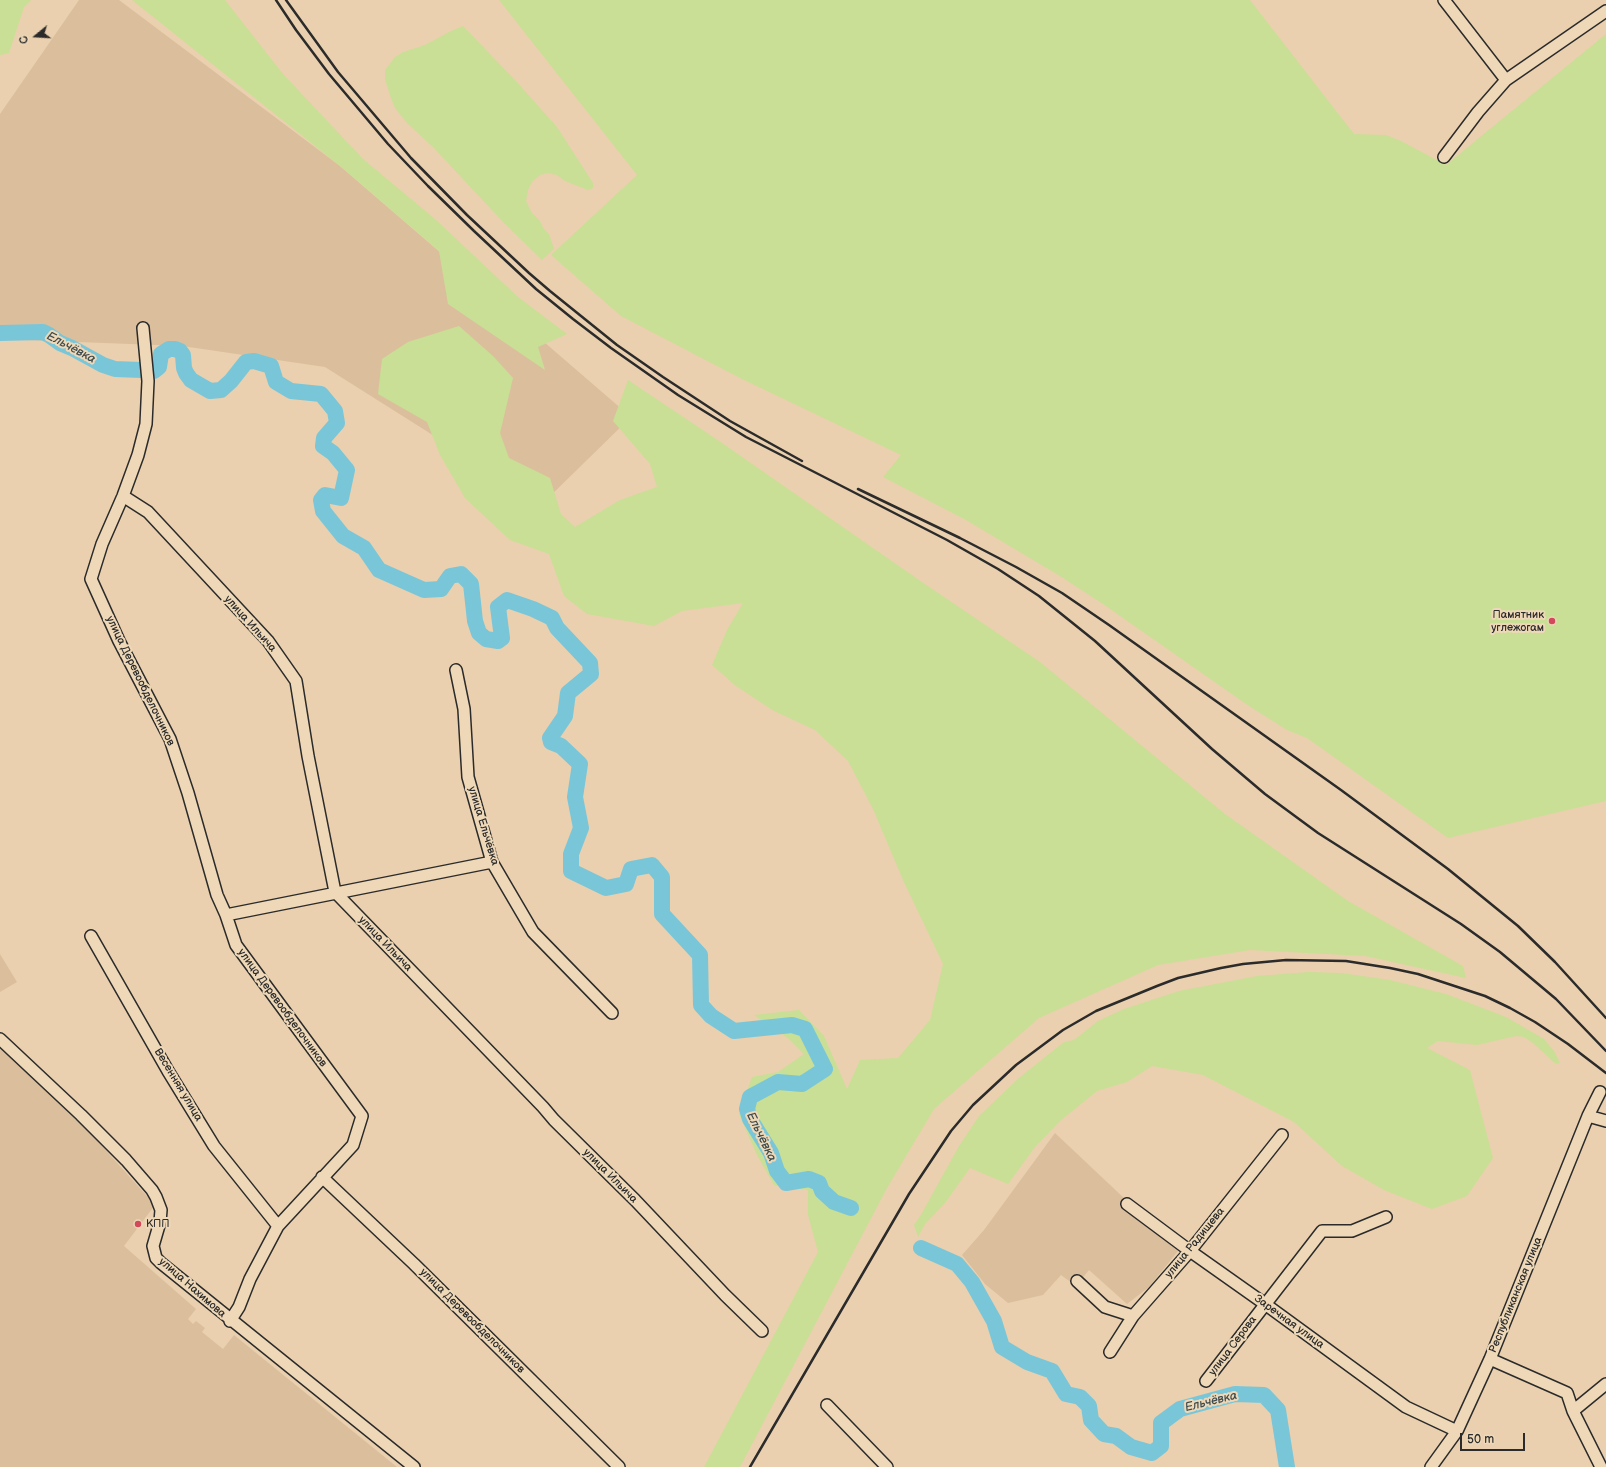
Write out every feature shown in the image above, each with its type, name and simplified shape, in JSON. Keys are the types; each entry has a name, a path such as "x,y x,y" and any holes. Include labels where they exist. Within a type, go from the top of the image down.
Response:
{"street":[{"path":"1444,0 1506,80"},
{"path":"1444,157 1478,112 1506,80 1606,11"},
{"name":"улица Деревообделочников","path":"143,328 148,381 146,424 138,455 123,496 102,544 91,579 119,641 170,739 188,793 217,895 236,944 362,1116 353,1145 322,1177 414,1264 619,1467"},
{"name":"улица Ильича","path":"123,496 148,512 268,641 296,681 309,764 335,892 554,1120 635,1200 725,1295 762,1331"},
{"name":"улица Ельчёвка","path":"456,670 464,708 468,777 492,862 533,932 612,1013"},
{"path":"226,915 335,892 492,862"},
{"name":"Весенняя улица","path":"91,936 168,1071 214,1146 278,1226"},
{"name":"улица Нахимова","path":"0,1039 81,1114 145,1182 156,1197 161,1210 160,1222 153,1246 156,1258 230,1321 414,1467"},
{"name":"Республиканская улица","path":"1431,1467 1457,1431 1490,1359 1588,1116 1600,1092"},
{"path":"1588,1116 1606,1121"},
{"name":"улица Радищева","path":"1110,1352 1133,1316 1190,1251 1282,1135"},
{"path":"230,1321 239,1307 250,1279 278,1226 322,1177"},
{"name":"Заречная улица","path":"1127,1204 1406,1407 1457,1431"},
{"name":"улица Серова","path":"1206,1381 1322,1231 1352,1231 1386,1217"},
{"path":"1077,1281 1105,1307 1133,1316"},
{"path":"1490,1359 1567,1393 1573,1411 1601,1467"},
{"path":"1573,1411 1606,1384"},
{"path":"827,1405 887,1467"}],"shaded area":[{"path":"79,0 119,0 340,166 631,417 542,504 325,367 182,346 0,339 0,114"},
{"path":"0,954 17,982 0,992"},
{"path":"0,1047 74,1115 155,1205 124,1246 196,1309 188,1319 193,1324 196,1321 205,1328 202,1332 223,1349 234,1335 397,1467 0,1467"},
{"path":"1055,1133 1125,1199 1120,1206 1178,1251 1149,1287 1127,1304 1089,1270 1076,1286 1061,1275 1043,1295 1008,1303 985,1284 962,1255 984,1230"}],"green space":[{"path":"0,0 31,0 24,7 9,53 0,55"},
{"path":"132,0 225,0 283,74 363,159 435,219 518,297 567,334 538,347 545,370 448,304 439,251 340,166"},
{"path":"499,0 1250,0 1354,134 1386,135 1401,141 1446,165 1606,34 1606,801 1448,838 1307,738 1287,730 1249,706 1103,604 1060,576 966,520 883,477 901,455 742,379 621,316 551,255 637,175"},
{"path":"463,26 515,80 557,127 593,183 593,188 588,190 565,181 557,175 547,173 540,175 532,182 528,190 526,201 532,213 549,234 554,249 542,260 504,223 434,148 407,123 395,108 391,98 385,79 385,70 395,57 403,52 425,45"},
{"path":"459,326 493,356 513,378 500,433 509,458 550,478 561,514 575,527 620,500 657,487 650,464 613,421 628,380 1040,662 1225,814 1348,901 1463,966 1466,978 1365,956 1250,950 1158,965 1039,1018 934,1109 887,1188 740,1467 704,1467 818,1252 808,1215 808,1190 774,1185 757,1155 739,1114 752,1077 778,1072 804,1054 789,1039 754,1015 799,1010 824,1036 847,1089 860,1060 898,1058 930,1020 943,964 903,880 873,809 848,761 815,730 774,711 736,686 712,665 727,630 743,603 682,611 654,626 587,614 564,596 549,554 510,540 465,498 440,455 427,422 378,394 382,359 408,342"},
{"path":"1309,972 1341,973 1390,980 1446,994 1506,1017 1544,1039 1554,1051 1560,1063 1556,1064 1533,1043 1524,1037 1516,1036 1477,1045 1438,1041 1427,1048 1470,1070 1493,1158 1467,1196 1432,1209 1384,1190 1342,1166 1294,1122 1203,1075 1152,1066 1127,1082 1097,1091 1060,1121 1035,1147 1008,1184 970,1168 945,1203 925,1224 918,1237 914,1225 959,1146 979,1116 1020,1077 1064,1042 1074,1040 1098,1021 1124,1009 1179,991 1257,976"}],"waterway":[{"name":"Ельчёвка","path":"0,333 43,332 60,343 103,365 115,369 141,370"},
{"name":"Ельчёвка","path":"154,371 159,367 161,354 169,349 175,349 180,351 183,355 184,368 191,380 210,391 221,390 231,381 246,362 254,361 271,366 276,382 291,391 321,394 335,411 337,423 324,438 323,446 333,453 347,470 341,498 325,495 321,500 323,511 343,536 364,548 379,570 424,590 441,589 450,576 461,574 471,584 475,621 479,633 486,639 498,641 502,638 498,607 507,600 533,609 552,618 557,628 590,663 591,674 568,693 565,716 550,738 551,742 561,746 580,764 575,797 581,828 571,854 571,871 606,888 626,884 631,869 652,865 662,877 662,914 700,955 701,1005 711,1016 734,1031 792,1025 805,1029 825,1069 802,1084 778,1082 750,1097 747,1109 750,1119 771,1153 777,1171 786,1183 809,1179 819,1183 822,1191 834,1202 851,1208"},
{"name":"Ельчёвка","path":"921,1248 957,1264 972,1282 994,1321 1002,1347 1027,1362 1052,1371 1066,1394 1080,1397 1089,1406 1091,1420 1104,1434 1116,1436 1131,1447 1152,1453 1161,1446 1161,1423 1180,1409 1235,1394 1264,1395 1278,1410 1287,1467"}],"railway":[{"path":"276,0 296,30 329,74 388,144 474,231 536,289 573,319 611,348 678,395 746,437 947,540 998,569 1039,596 1095,641 1212,749 1265,794 1318,833 1461,924 1500,952 1556,999 1606,1051"},
{"path":"286,0 338,72 411,158 467,215 529,273 617,345 663,377 730,421 802,461"},
{"path":"858,489 960,538 1016,567 1062,593 1109,625 1341,790 1448,869 1518,926 1555,962 1606,1018"},
{"path":"750,1467 909,1194 951,1131 973,1105 1016,1065 1063,1030 1096,1011 1178,978 1221,968 1243,964 1286,960 1346,961 1418,974 1485,996 1535,1022 1568,1044 1606,1073"}],"place":[{"name":"Памятник углежогам","path":"1552,621"},
{"name":"КПП","path":"138,1224"}]}
